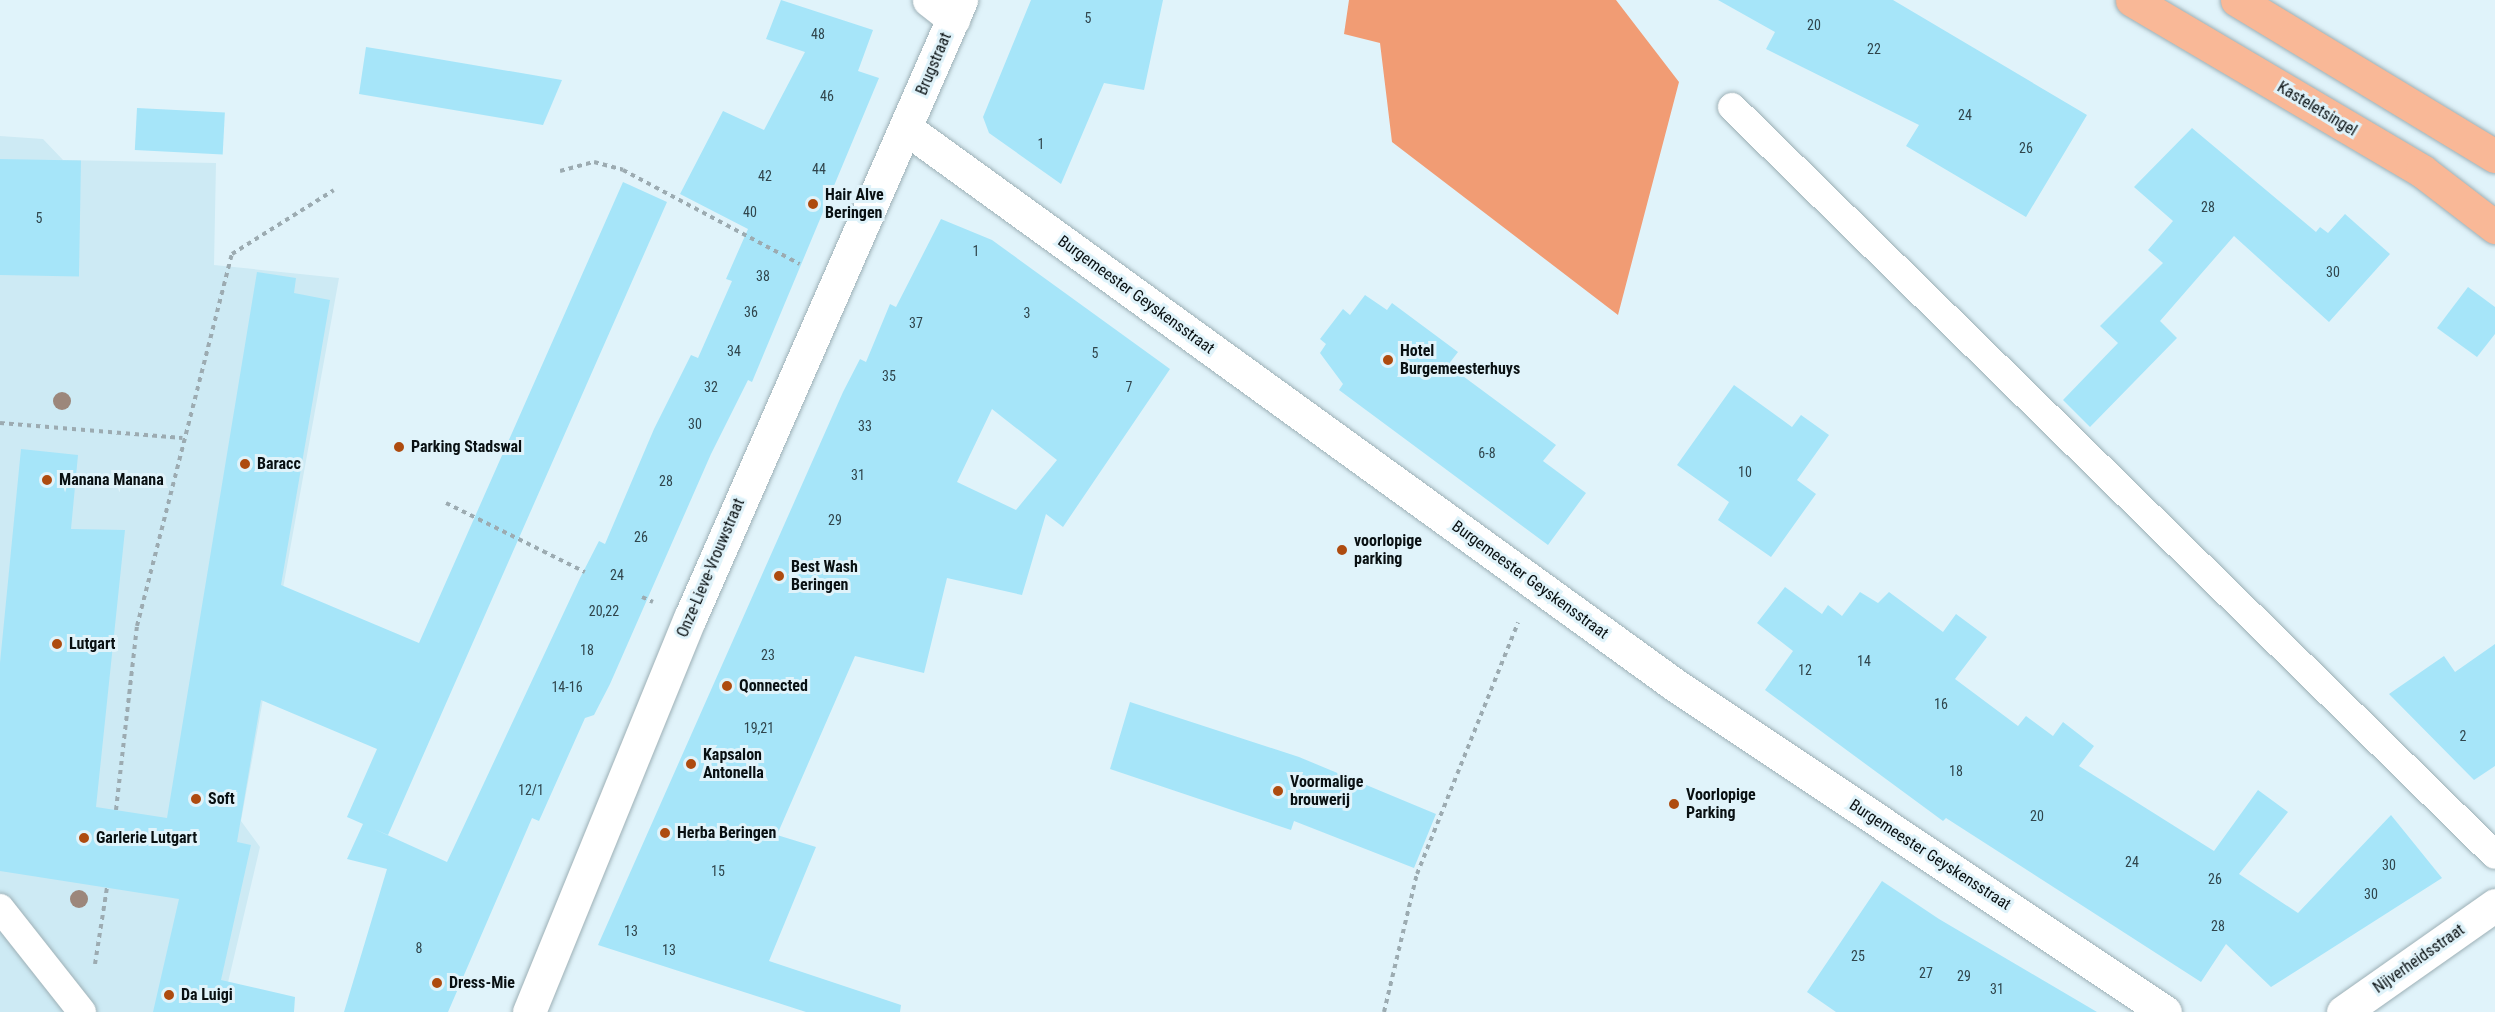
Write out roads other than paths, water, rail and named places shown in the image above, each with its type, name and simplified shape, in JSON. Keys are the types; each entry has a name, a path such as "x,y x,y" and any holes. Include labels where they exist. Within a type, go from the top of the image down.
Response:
{"main road":[{"name":"Kasteletsingel","path":"2132,0 2422,171 2495,227"},
{"path":"2237,0 2495,156"}],"street":[{"name":"Brugstraat","path":"907,129 948,6"},
{"name":"Onze-Lieve-Vrouwstraat","path":"529,1012 615,794 907,129"},
{"name":"Burgemeester Geyskensstraat","path":"907,129 1675,686 2165,1012"},
{"name":"Nijverheidsstraat","path":"2343,1012 2495,905"}],"lane":[{"path":"1732,107 2495,855"},
{"path":"0,909 82,1012"}],"place":[{"name":"Hair Alve Beringen","path":"813,204"},
{"name":"Hotel Burgemeesterhuys","path":"1388,360"},
{"name":"Parking Stadswal","path":"399,447"},
{"name":"Baracc","path":"245,464"},
{"name":"Manana Manana","path":"47,480"},
{"name":"voorlopige parking","path":"1342,550"},
{"name":"Best Wash Beringen","path":"779,576"},
{"name":"Lutgart","path":"57,644"},
{"name":"Qonnected","path":"727,686"},
{"name":"Kapsalon Antonella","path":"691,764"},
{"name":"Voormalige brouwerij","path":"1278,791"},
{"name":"Soft","path":"196,799"},
{"name":"Voorlopige Parking","path":"1674,804"},
{"name":"Herba Beringen","path":"665,833"},
{"name":"Garlerie Lutgart","path":"84,838"},
{"name":"Dress-Mie","path":"437,983"},
{"name":"Da Luigi","path":"169,995"}]}
